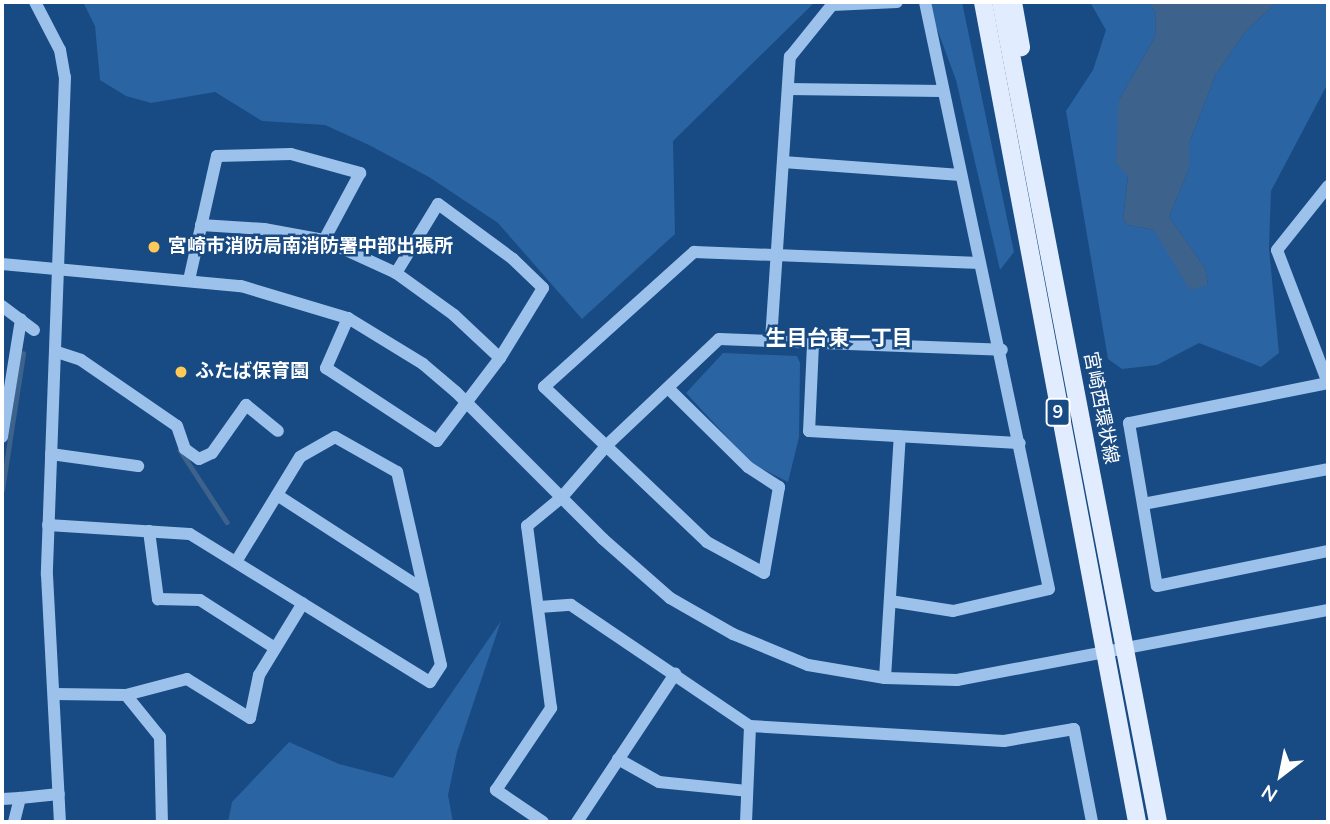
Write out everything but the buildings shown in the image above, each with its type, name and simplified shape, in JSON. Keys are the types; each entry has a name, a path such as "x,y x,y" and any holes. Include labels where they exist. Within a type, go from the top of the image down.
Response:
{"main road":[{"name":"9","path":"983,2 1137,822"},
{"name":"宮崎西環状線","path":"1000,2 1040,196 1158,822"},
{"path":"1013,2 1044,178 1040,196"}],"street":[{"path":"35,2 60,50 65,77 61,269 48,525 60,822"},
{"path":"771,340 790,57 832,5 897,2"},
{"path":"890,601 953,611 1049,589 1002,351 942,91 925,2"},
{"path":"788,89 942,91"},
{"path":"189,280 217,156 291,153 360,173 324,240"},
{"path":"783,162 961,175"},
{"path":"1328,186 1277,250 1328,383 1129,423 1157,586 1328,551"},
{"path":"348,318 326,368 437,441 468,403 543,288 513,259 438,204 396,273"},
{"path":"201,225 264,229 324,240 396,273 454,315 499,358"},
{"path":"670,390 747,467 779,487 764,573 707,542 544,387 694,252 777,253 980,263"},
{"path":"2,264 189,280 291,297 348,318 423,364 468,403 562,497 670,598 733,634 808,665 885,678 957,680 1106,655 1328,610"},
{"path":"2,306 34,330"},
{"path":"2,429 21,320"},
{"path":"543,822 496,790 551,708 527,526 562,497 607,445 670,390 719,339 1002,351"},
{"path":"813,344 809,431 1020,443"},
{"path":"57,352 80,360 177,425 184,449 199,459 212,453 246,405 278,431"},
{"path":"885,678 900,436"},
{"path":"48,525 191,534 236,562 303,603 430,682 441,665 397,472 335,437 300,457 236,562"},
{"path":"51,454 138,466"},
{"path":"1143,504 1328,470"},
{"path":"277,495 424,590"},
{"path":"149,531 158,599 200,600 275,648"},
{"path":"55,694 125,695 187,679 250,718 259,675 303,603"},
{"path":"539,607 572,605 750,726 1004,741 1074,729 1092,822"},
{"path":"577,822 676,674"},
{"path":"125,695 160,737 162,822"},
{"path":"746,822 750,726"},
{"path":"618,759 659,782 747,791"},
{"path":"2,799 59,794"},
{"path":"14,822 20,798"}],"shaded area":[{"path":"83,2 815,2 673,141 675,234 582,319 498,223 429,177 369,145 325,125 262,121 215,92 151,103 126,96 100,80 95,26"},
{"path":"927,2 962,2 1014,252 1000,270 956,80"},
{"path":"1090,2 1148,2 1156,13 1155,37 1119,100 1128,176 1123,219 1128,225 1154,230 1208,285 1205,268 1169,217 1189,169 1189,143 1216,74 1246,31 1277,2 1328,2 1328,83 1271,191 1269,248 1279,353 1261,367 1199,343 1157,365 1122,369 1108,359 1066,111 1093,70 1106,30"},
{"path":"1148,2 1277,2 1246,31 1216,74 1189,143 1189,169 1169,217 1205,268 1208,285 1190,290 1154,230 1128,225 1123,219 1128,177 1116,162 1119,100 1155,37 1156,13"},
{"path":"723,353 797,356 800,363 799,437 788,482 751,463 686,393"},
{"path":"501,621 457,752 448,795 453,822 228,822 232,802 289,742 339,764 393,778"}],"waterway":[{"path":"2,490 23,354"},
{"path":"180,450 227,522"}],"place":[{"name":"宮崎市消防局南消防署中部出張所","path":"154,247"},
{"name":"ふたば保育園","path":"181,372"}],"district":[{"name":"生目台東一丁目","path":"839,338"}]}
